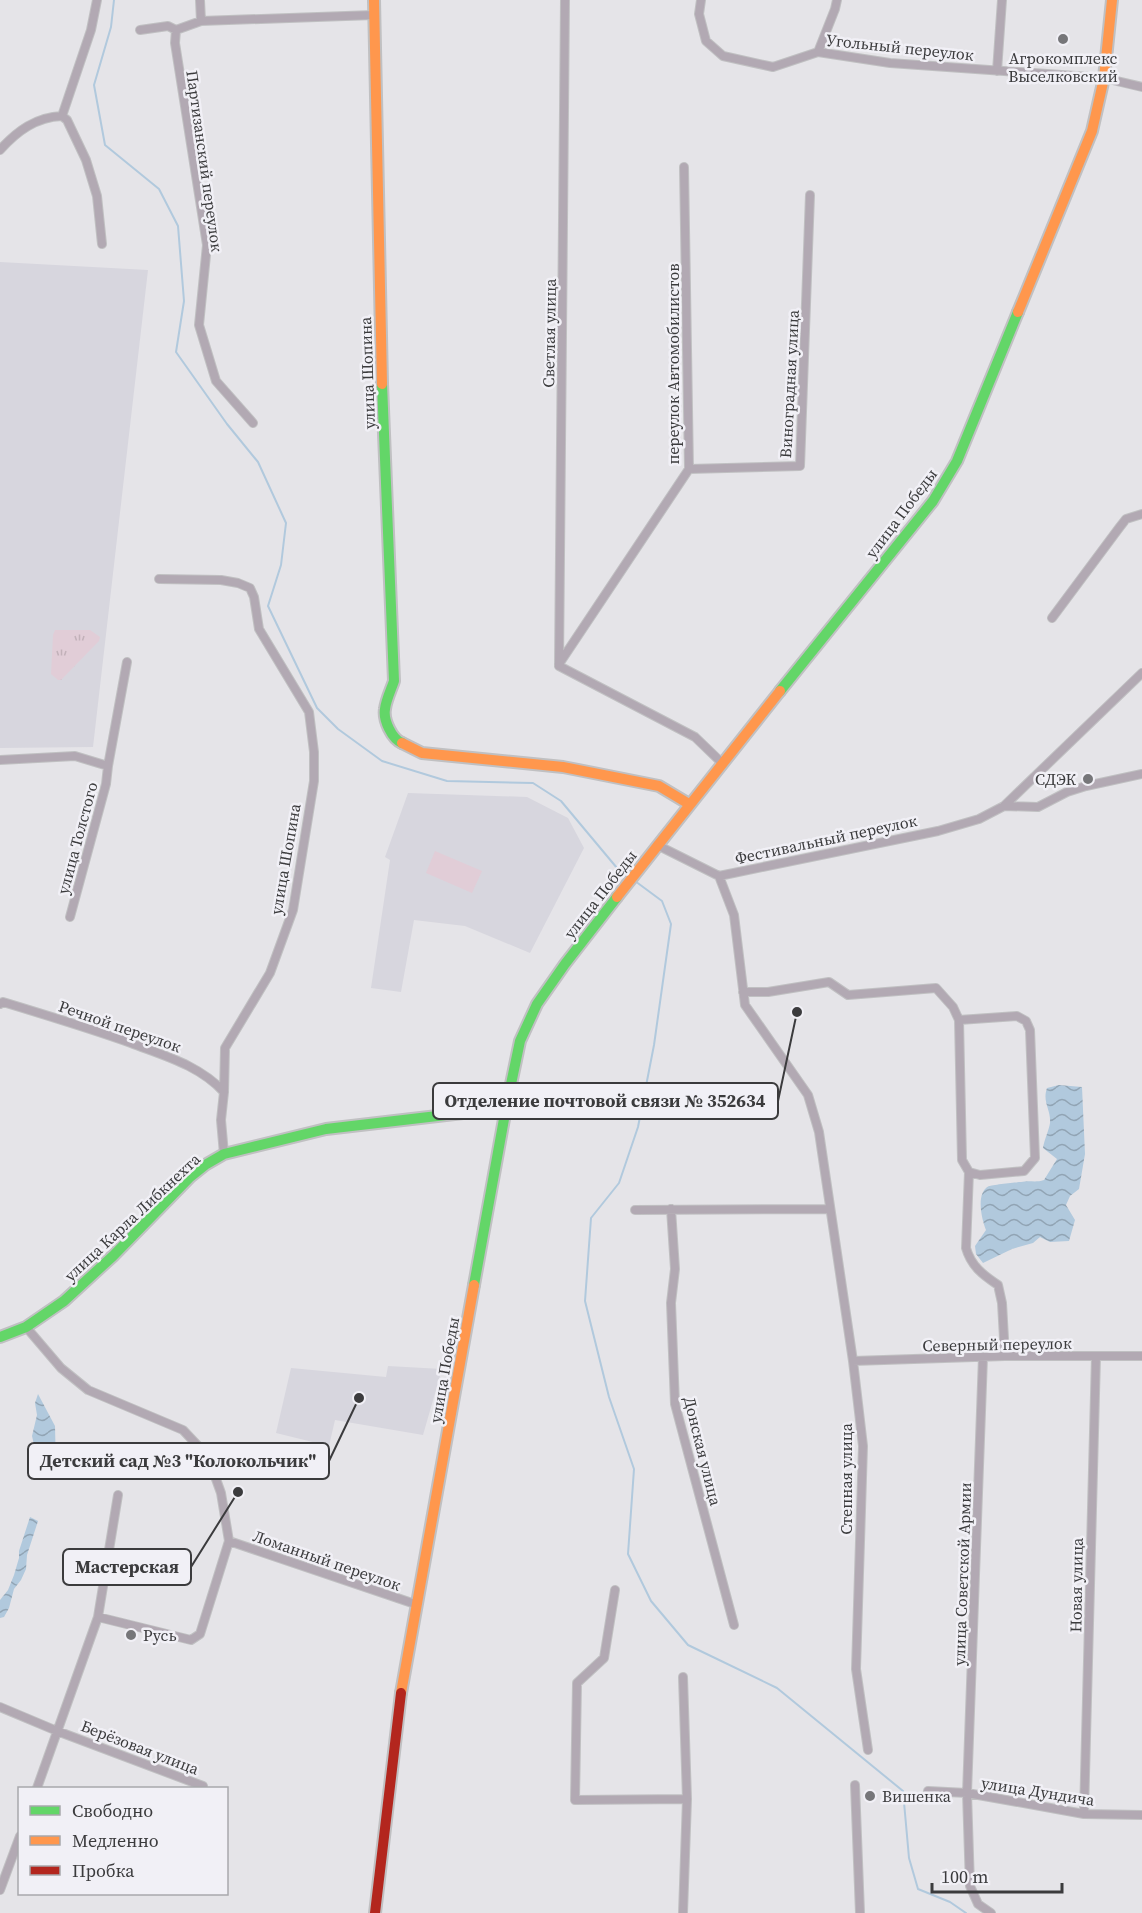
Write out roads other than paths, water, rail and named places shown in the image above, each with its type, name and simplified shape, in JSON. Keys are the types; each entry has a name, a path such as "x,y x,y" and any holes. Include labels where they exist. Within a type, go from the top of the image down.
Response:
{"street":[{"path":"62,116 91,30 97,0"},
{"path":"200,0 201,21"},
{"name":"улица Шопина","path":"374,0 382,376 394,681 384,711 390,730 397,741 422,753 563,767 658,786 689,804"},
{"name":"Светлая улица","path":"559,666 565,0"},
{"name":"Угольный переулок","path":"701,0 699,14 706,41 723,56 773,67 818,52 890,63 1104,78 1142,87"},
{"path":"818,52 836,9 837,0"},
{"path":"997,71 1002,0"},
{"name":"улица Победы","path":"375,1913 399,1702 415,1604 520,1041 537,1004 564,964 689,804 933,501 957,461 1092,131 1104,78 1112,0"},
{"path":"140,30 168,26 176,30 201,21 374,15"},
{"name":"Партизанский переулок","path":"176,30 175,43 207,245 199,324 216,381 253,423"},
{"path":"0,150 25,126 49,117 62,116 67,120 86,160 97,196 102,244"},
{"name":"переулок Автомобилистов","path":"559,666 689,469 684,167"},
{"name":"Виноградная улица","path":"689,469 800,466 810,195"},
{"path":"1052,618 1126,519 1142,513"},
{"name":"улица Шопина","path":"159,579 221,580 250,588 254,597 259,629 309,712 314,752 314,781 293,910 270,973 225,1048 221,1120 224,1154"},
{"name":"улица Толстого","path":"70,917 106,784 127,662"},
{"path":"559,666 695,737 722,763"},
{"name":"Фестивальный переулок","path":"657,845 719,876 938,831 979,819 1004,806 1142,673"},
{"name":"улица Толстого","path":"0,760 75,756 108,766"},
{"name":"Фестивальный переулок","path":"1004,806 1038,807 1067,792 1142,774"},
{"name":"Степная улица","path":"719,876 734,915 745,1005 808,1095 819,1132 853,1360 863,1446 856,1669 868,1750"},
{"path":"743,992 768,992 829,982 848,995 936,988 953,1007 959,1020 962,1160 969,1172 966,1248 969,1260 982,1274 998,1285 1002,1304 1005,1356"},
{"name":"Речной переулок","path":"0,1004 3,1002 63,1020 186,1063 214,1081 224,1092"},
{"path":"959,1020 1017,1016 1026,1021 1030,1030 1035,1158 1024,1171 980,1175 969,1172"},
{"name":"улица Карла Либкнехта","path":"0,1337 26,1327 64,1301 113,1256 190,1178 224,1154 326,1129 506,1108"},
{"name":"Донская улица","path":"671,1209 675,1269 671,1303 675,1404 734,1625"},
{"path":"635,1210 830,1209"},
{"name":"Ломанный переулок","path":"26,1327 61,1368 88,1390 183,1430 200,1448 212,1468 221,1493 229,1541 200,1634 192,1640 98,1617"},
{"name":"Северный переулок","path":"853,1360 1005,1356 1142,1356"},
{"name":"Новая улица","path":"1084,1814 1096,1356"},
{"name":"улица Советской Армии","path":"967,1793 983,1357"},
{"path":"0,1707 57,1731 98,1617 118,1495"},
{"name":"Ломанный переулок","path":"229,1541 415,1604"},
{"path":"615,1590 604,1658 577,1683 575,1800 687,1799"},
{"path":"683,1677 687,1799 683,1913"},
{"name":"Берёзовая улица","path":"37,1787 57,1731 203,1786"},
{"path":"855,1785 860,1913"},
{"name":"улица Дундича","path":"928,1791 967,1793 1084,1814 1142,1815"},
{"name":"улица Дундича","path":"967,1793 970,1886 978,1904 991,1913"},
{"path":"0,1890 18,1841"}],"water":[{"path":"1059,1085 1082,1087 1085,1154 1079,1189 1070,1196 1066,1205 1075,1220 1069,1241 1050,1242 1040,1237 1033,1243 1012,1249 983,1263 976,1254 975,1246 986,1230 981,1207 982,1194 989,1186 1044,1180 1057,1159 1043,1148 1050,1123 1046,1093 1047,1088"},
{"path":"38,1394 55,1426 56,1468 48,1472 40,1471 32,1436 37,1415 35,1403"},
{"path":"30,1517 38,1521 27,1555 26,1569 14,1589 9,1608 4,1617 0,1618 0,1600 8,1590 14,1575"}],"waterway":[{"path":"114,0 111,27 94,85 105,145 159,189 178,226 184,301 176,352 227,424 258,462 286,523 281,565 268,606 317,708 338,729 382,761 447,781 533,783 561,801 617,868 628,876"},
{"path":"635,881 662,901 671,924 654,1045 638,1127 619,1183 591,1218 585,1301 609,1397 634,1469 628,1554 651,1601 688,1645 777,1688 903,1791 909,1858 918,1889 950,1902 966,1913"}],"place":[{"name":"Агрокомплекс Выселковский","path":"1063,39"},
{"name":"СДЭК","path":"1088,779"},
{"name":"Отделение почтовой связи № 352634","path":"797,1012"},
{"name":"Детский сад №3 \"Колокольчик\"","path":"359,1398"},
{"name":"Мастерская","path":"238,1492"},
{"name":"Русь","path":"131,1635"},
{"name":"Вишенка","path":"870,1796"}]}
